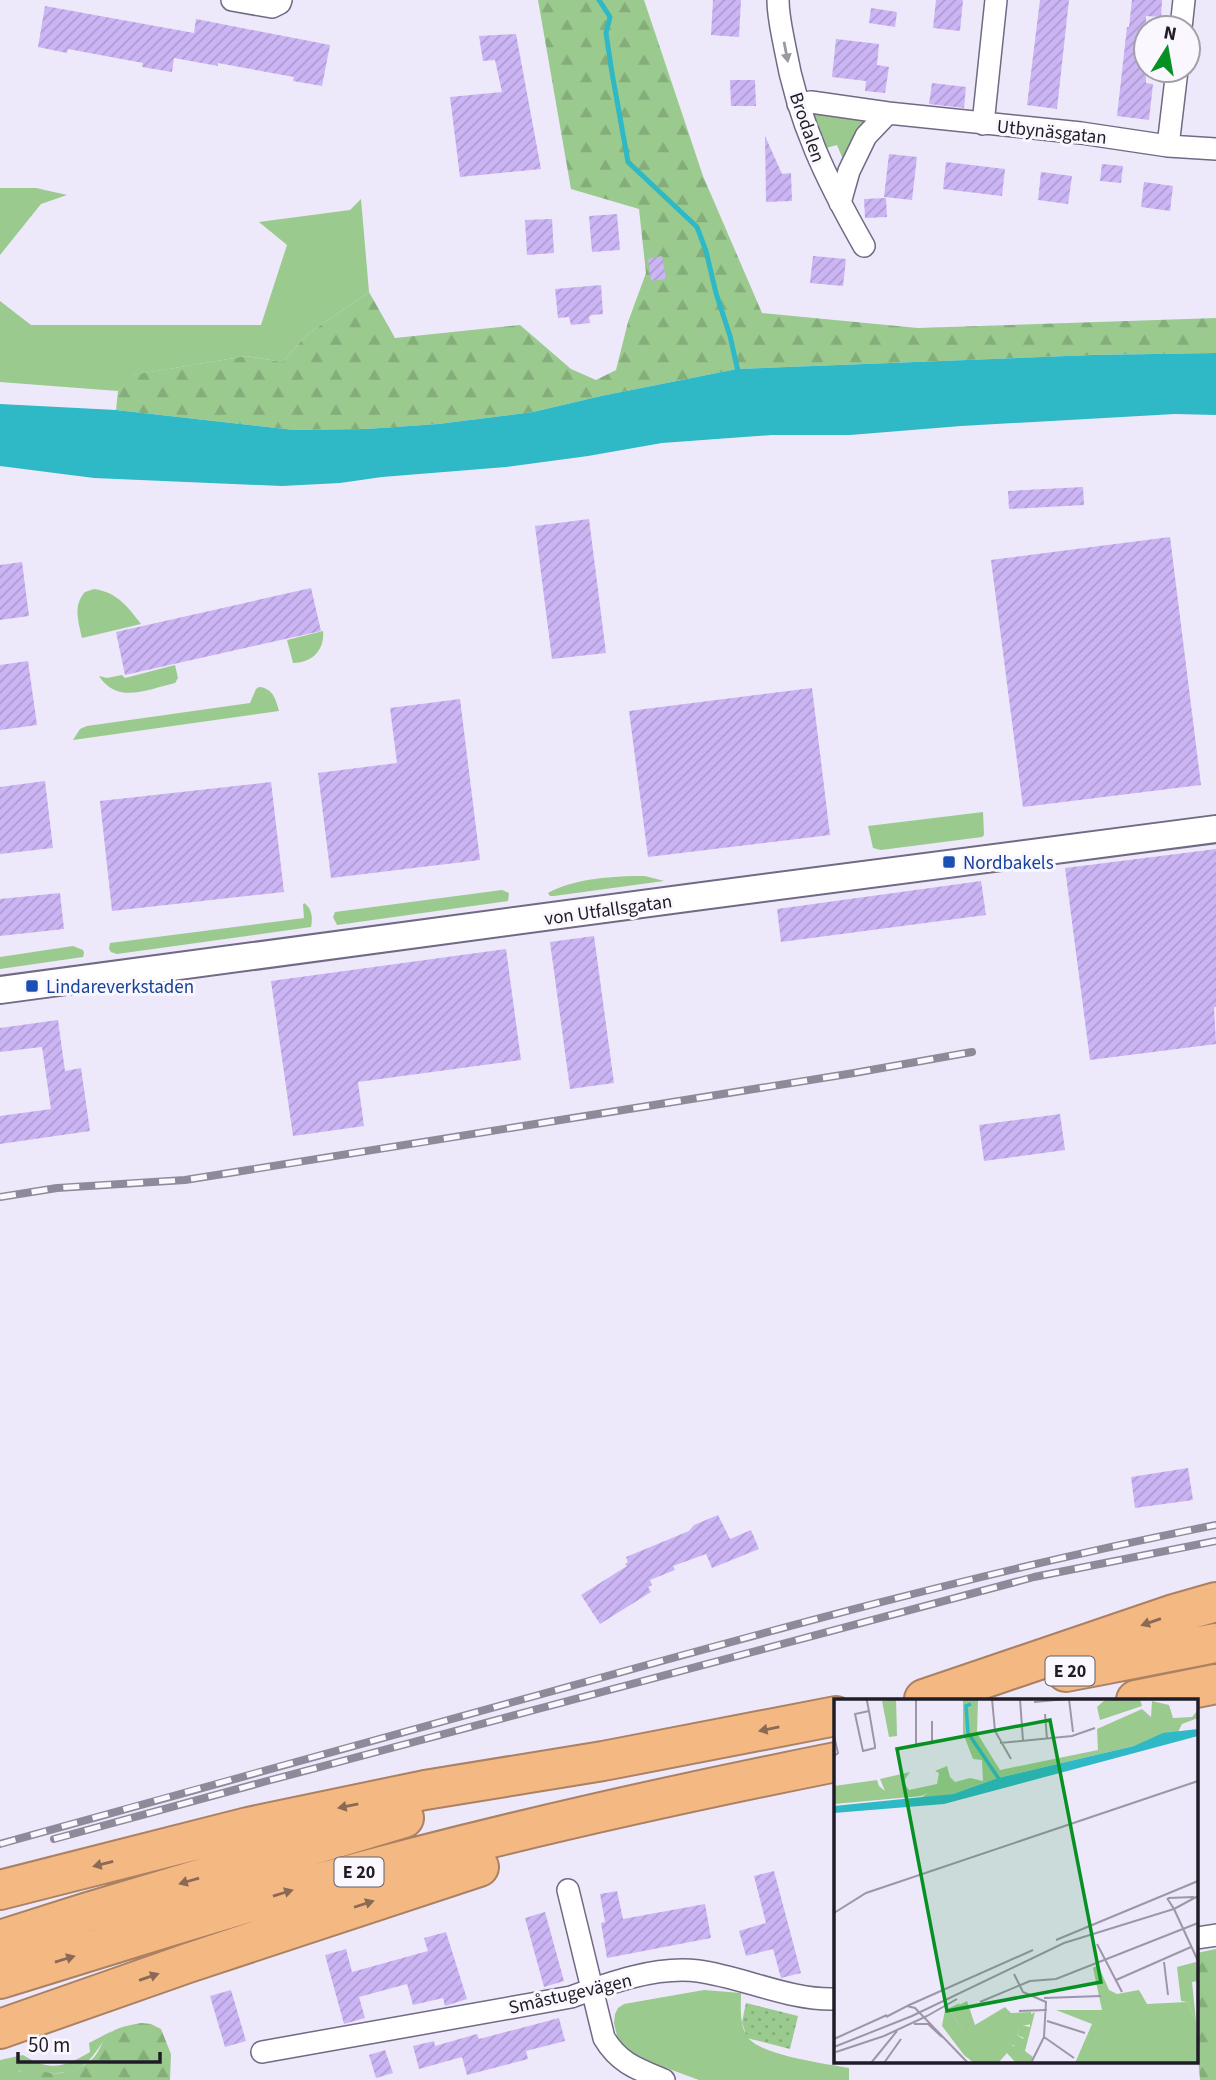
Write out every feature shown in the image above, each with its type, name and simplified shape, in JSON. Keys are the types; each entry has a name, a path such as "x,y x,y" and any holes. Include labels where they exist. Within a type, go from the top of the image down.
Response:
{"highway":[{"path":"920,1699 1216,1602"},
{"name":"E 20","path":"920,1699 1216,1643"},
{"path":"1141,1699 1216,1684"},
{"path":"1198,1712 1216,1709"},
{"name":"E 20","path":"0,1940 584,1765 834,1716"},
{"name":"E 20","path":"0,1979 314,1884 512,1833 834,1762"},
{"path":"3,1889 248,1827 425,1790 584,1765"},
{"path":"0,2029 453,1874 622,1826 722,1785"}],"street":[{"path":"232,0 272,6 281,0"},
{"name":"Brodalen","path":"778,0 787,58 798,104 819,162 864,246"},
{"path":"983,124 996,0"},
{"path":"1168,146 1175,84"},
{"name":"Utbynäsgatan","path":"798,104 811,102 983,124 1081,133 1168,146 1216,149"},
{"path":"840,203 849,172 866,136 888,113"},
{"name":"von Utfallsgatan","path":"0,990 500,925 1006,854 1216,829"},
{"path":"568,1890 604,2038 618,2058 664,2080"},
{"path":"1198,1938 1216,1935"},
{"name":"Småstugevägen","path":"262,2052 570,1997 617,1981 674,1970 696,1970 800,1995 834,2000"}],"green space":[{"path":"538,0 644,0 703,176 762,313 918,328 1216,318 1216,353 1092,355 737,369 533,412 438,424 366,429 294,430 116,410 118,391 132,375 246,356 282,362 309,333 369,292 395,338 520,325 571,369 596,380 616,370 628,322 646,273 639,209 571,189"},
{"path":"813,112 867,120 845,164 837,145 822,149 811,114"},
{"path":"0,188 36,188 67,195 41,204 0,255"},
{"path":"361,199 369,292 309,333 282,362 246,356 133,375 118,391 0,382 0,301 31,325 261,325 287,245 259,222 350,210"},
{"path":"94,589 116,597 141,624 82,638 79,602 85,592"},
{"path":"323,631 322,644 316,654 306,661 293,663 287,640"},
{"path":"175,665 178,678 175,683 134,693 115,690 99,676 107,678 122,675 125,678"},
{"path":"259,687 271,692 279,711 73,740 80,729 87,726 250,703"},
{"path":"983,812 982,837 881,850 873,848 868,826"},
{"path":"645,876 664,881 554,896 548,893 583,881"},
{"path":"502,890 509,893 508,901 337,925 333,917 335,912"},
{"path":"304,903 311,914 311,927 117,954 109,949 110,943 304,918"},
{"path":"73,946 83,950 83,957 0,969 0,957"},
{"path":"1216,1949 1216,2080 1200,2080 1198,1953"},
{"path":"704,1990 741,1993 743,2026 753,2043 794,2058 849,2068 849,2080 699,2080 642,2059 618,2040 615,2014 624,2004"},
{"path":"746,2003 798,2016 790,2049 747,2038 742,2022"},
{"path":"141,2023 161,2029 171,2054 170,2080 16,2080 16,2075 23,2068 56,2073 79,2068 95,2056 110,2033"},
{"path":"112,2031 90,2059 77,2069 57,2073 25,2070 19,2071 16,2080 0,2080 0,2060 23,2055 41,2064 65,2064 90,2052 89,2043"}],"water":[{"path":"1216,353 1216,415 1175,414 850,435 772,435 662,443 506,467 282,486 94,478 0,466 0,404 116,410 294,430 366,429 438,424 533,412 737,369 1092,355"}],"building":[{"path":"713,0 741,0 739,37 711,35"},
{"path":"936,0 963,0 960,31 933,28"},
{"path":"1040,0 1069,0 1057,109 1027,105"},
{"path":"1132,0 1162,0 1161,14 1132,14 1132,84 1153,84 1149,120 1117,116"},
{"path":"45,6 194,33 196,19 330,45 322,86 293,81 294,77 218,63 218,66 174,58 172,72 142,67 143,63 68,49 67,53 38,47"},
{"path":"871,8 897,12 895,27 869,23"},
{"path":"516,34 541,169 460,177 450,97 502,92 495,60 483,61 479,36"},
{"path":"836,39 879,44 877,65 889,67 885,93 865,91 866,81 832,77"},
{"path":"730,80 755,80 756,106 731,106"},
{"path":"932,83 966,87 964,108 929,104"},
{"path":"765,136 782,174 791,173 792,201 766,202"},
{"path":"889,154 917,157 912,200 884,197"},
{"path":"946,162 1005,169 1002,196 943,189"},
{"path":"1102,164 1123,166 1121,183 1100,181"},
{"path":"1041,172 1072,176 1068,204 1038,200"},
{"path":"1144,182 1173,186 1170,211 1141,207"},
{"path":"886,198 887,217 865,218 864,199"},
{"path":"617,214 620,250 592,252 589,216"},
{"path":"552,219 554,253 527,255 525,220"},
{"path":"662,256 666,279 651,281 648,259"},
{"path":"813,256 846,259 843,286 810,283"},
{"path":"601,285 603,314 589,317 590,323 571,325 569,317 558,318 555,289"},
{"path":"1083,487 1084,505 1009,509 1008,491"},
{"path":"589,519 606,653 552,659 535,526"},
{"path":"1170,537 1201,785 1023,807 991,560"},
{"path":"22,562 29,616 0,620 0,565"},
{"path":"311,588 321,631 125,675 116,632"},
{"path":"28,661 37,725 0,730 0,665"},
{"path":"812,688 830,835 648,857 629,711"},
{"path":"460,699 480,860 331,878 318,773 397,763 390,708"},
{"path":"45,781 53,848 0,854 0,787"},
{"path":"271,782 284,892 112,911 100,801"},
{"path":"1216,849 1216,1044 1090,1060 1065,868"},
{"path":"981,881 986,915 781,942 777,909"},
{"path":"60,893 64,929 0,936 0,899"},
{"path":"594,936 614,1083 570,1089 550,942"},
{"path":"506,949 521,1060 358,1082 364,1126 293,1136 271,981"},
{"path":"58,1020 65,1071 81,1068 90,1131 0,1144 0,1116 51,1109 42,1047 0,1052 0,1028"},
{"path":"1060,1114 1065,1150 984,1161 979,1125"},
{"path":"1188,1468 1193,1500 1135,1508 1131,1477"},
{"path":"718,1515 730,1539 751,1530 759,1549 712,1568 706,1554 673,1566 675,1570 650,1580 652,1585 648,1587 651,1592 600,1624 581,1595 627,1566 626,1557 689,1531 694,1525"},
{"path":"774,1871 801,1973 781,1978 773,1949 746,1956 739,1931 766,1923 754,1876"},
{"path":"617,1891 623,1919 705,1904 711,1938 607,1958 601,1923 605,1922 600,1894"},
{"path":"545,1912 564,1981 544,1987 525,1918"},
{"path":"446,1932 467,1999 445,2006 443,1998 413,2005 407,1984 359,1997 365,2018 344,2024 325,1955 346,1949 352,1972 428,1951 424,1938"},
{"path":"231,1990 246,2041 225,2047 210,1996"},
{"path":"559,2018 565,2041 526,2051 528,2059 467,2075 462,2057 419,2069 413,2046 434,2041 435,2046 477,2034 479,2039"},
{"path":"385,2050 393,2073 376,2078 369,2055"}],"waterway":[{"path":"599,0 610,17 606,33 628,162 697,227 730,336 739,376"}],"railway":[{"path":"0,1197 57,1188 185,1180 972,1052"},
{"path":"0,1844 793,1625 961,1582 1216,1525"},
{"path":"54,1839 1034,1577 1216,1541"}],"place":[{"name":"Nordbakels","path":"949,862"},
{"name":"Lindareverkstaden","path":"32,986"}]}
